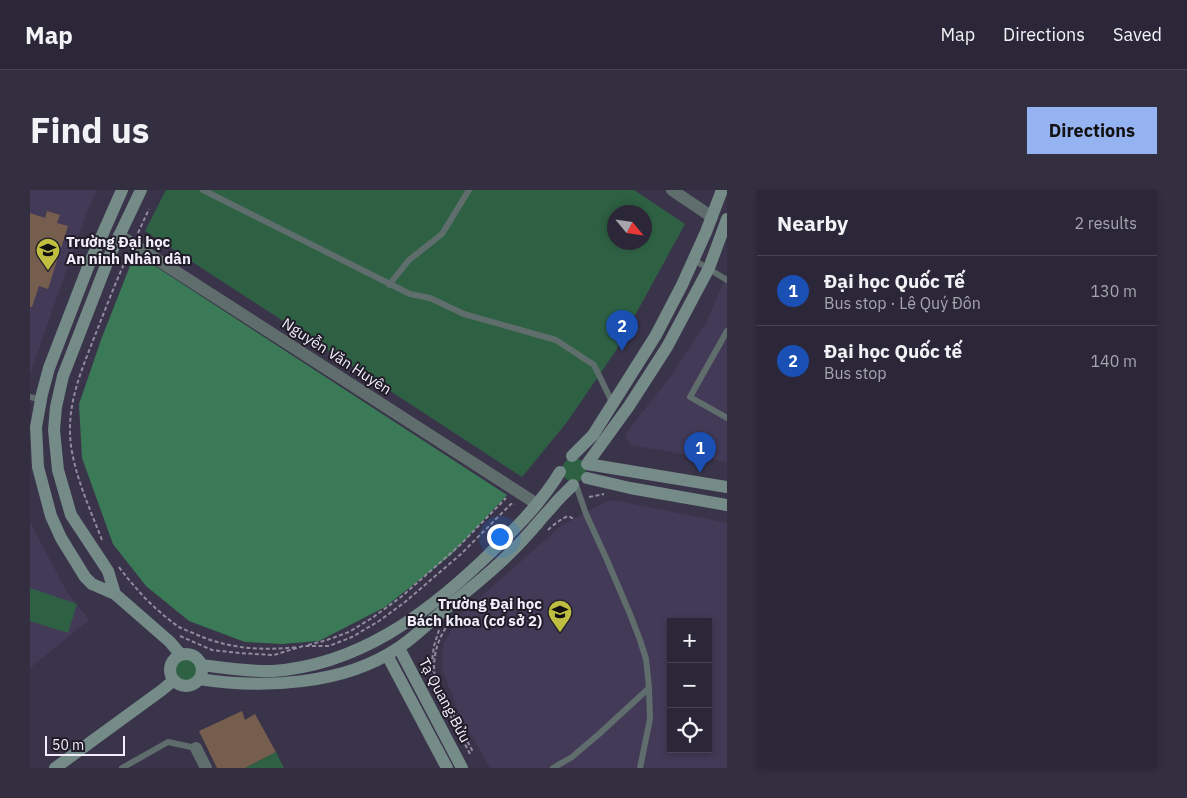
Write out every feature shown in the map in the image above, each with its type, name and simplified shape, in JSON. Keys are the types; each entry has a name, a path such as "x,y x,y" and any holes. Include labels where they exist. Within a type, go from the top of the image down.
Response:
{"street":[{"path":"122,190 88,267 35,399 38,467 50,516 85,577 92,584 115,594 170,642 181,655"},
{"path":"115,594 108,571 71,515 58,470 54,430 56,407 63,376 110,255 141,190"},
{"path":"672,190 712,217"},
{"path":"201,665 246,671 273,671 330,660 380,639 407,623 472,571 537,504 560,472 563,462 572,456 592,435 613,404 656,335 679,292 722,190"},
{"path":"199,680 250,683 298,682 348,672 399,648 507,557 552,506 588,474 588,464 629,406 667,347 709,268 727,218"},
{"name":"Nguyễn Văn Huyên","path":"119,236 537,504"},
{"path":"572,456 580,457 588,464 727,487"},
{"path":"560,472 566,482 630,488 727,505"},
{"name":"Tạ Quang Bửu","path":"399,648 462,768"},
{"path":"181,655 195,657 201,665 202,675 199,680 187,686 177,684 170,671 173,662 181,655"},
{"name":"Tạ Quang Bửu","path":"387,655 447,768"},
{"path":"55,768 174,680"},
{"path":"196,748 206,768"}],"lane":[{"path":"203,190 410,294 430,298 464,314 556,340 594,364 613,404"},
{"path":"389,284 409,260 442,234 469,190"},
{"path":"694,260 727,280"},
{"path":"727,331 690,397 727,418"},
{"path":"578,482 586,514 607,560 646,659 650,719 640,768"},
{"path":"553,768 572,757 649,688"},
{"path":"122,768 168,742 196,748"}],"path":[{"path":"104,543 77,475 71,444 71,406 79,378 111,292 149,209"},
{"path":"581,499 606,493"},
{"path":"175,634 212,650 274,655 349,632 401,597 460,545 508,497"},
{"path":"118,565 127,579 152,605 179,627 206,639 227,645 251,648 275,649 330,646 352,638 405,602 461,554 511,504 537,504"},
{"path":"546,532 559,520 568,516 574,519"},
{"path":"401,597 405,602"},
{"path":"462,611 448,624 441,636 435,660 435,679 473,752"},
{"path":"440,629 437,634 432,661 432,680 470,754"},
{"path":"437,634 441,636"}],"shaded area":[{"name":"Trường Đại học An ninh Nhân dân","path":"30,190 97,190 88,209 30,374"},
{"path":"727,274 727,462 631,445 627,440 626,433 670,377 707,321"},
{"name":"Trường Đại học Bách khoa (cơ sở 2)","path":"614,500 727,523 727,768 490,768 458,711 442,669 443,645 459,616 562,525 605,502"},
{"path":"30,522 67,592 89,620 30,668"}],"green space":[{"path":"166,190 634,190 685,224 615,352 567,422 522,477 145,231"},
{"path":"135,253 507,495 451,555 385,607 319,641 282,644 245,642 189,621 146,586 113,544 82,458 79,404 101,340"},
{"path":"574,458 582,462 586,470 582,478 574,482 566,478 562,470 566,462"},
{"path":"30,588 77,604 68,633 30,621"},
{"path":"186,658 194,662 198,670 194,678 186,682 178,678 174,670 178,662"},
{"path":"276,752 284,768 245,768"}],"building":[{"path":"47,211 60,215 57,223 68,226 48,289 39,286 32,307 30,307 30,213 45,218"},
{"path":"242,711 245,720 255,714 276,752 245,768 217,768 199,731"}],"place":[{"name":"Trường Đại học An ninh Nhân dân","path":"48,271"},
{"name":"Đại học Quốc tế","path":"622,351"},
{"name":"Đại học Quốc Tế","path":"700,473"},
{"name":"Trường Đại học Bách khoa (cơ sở 2)","path":"560,633"}]}
